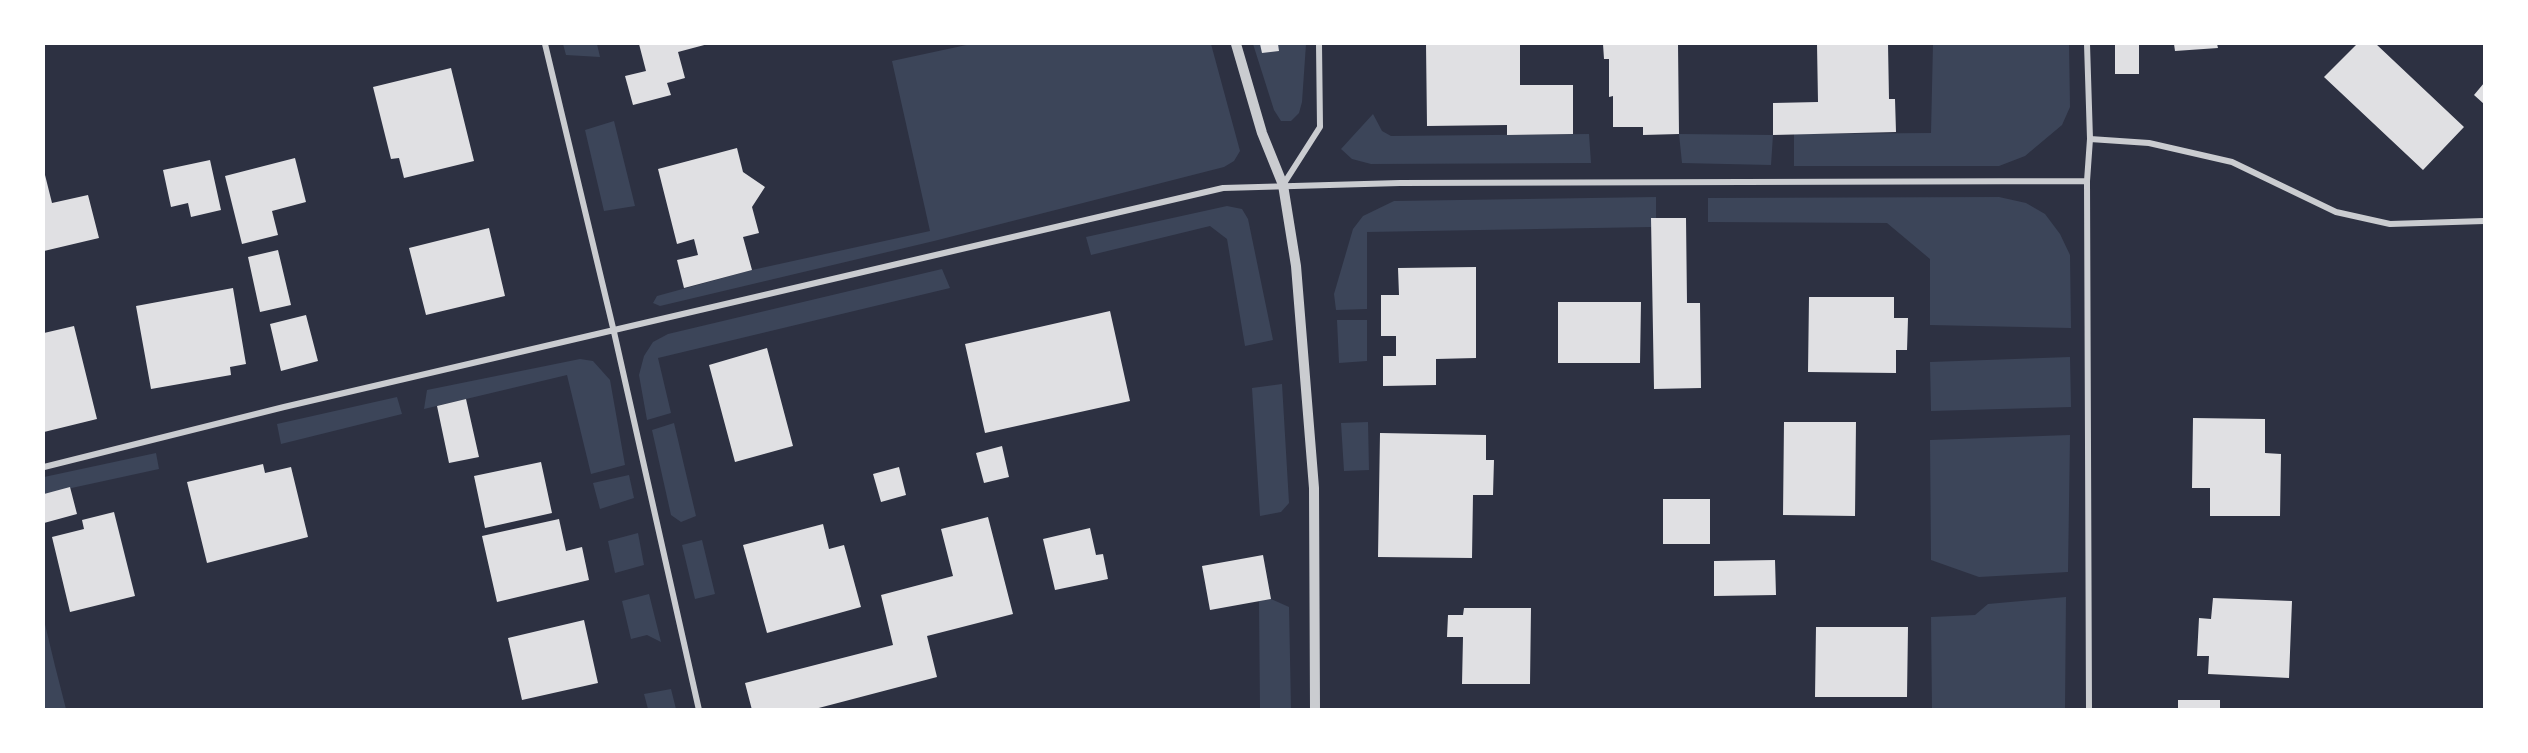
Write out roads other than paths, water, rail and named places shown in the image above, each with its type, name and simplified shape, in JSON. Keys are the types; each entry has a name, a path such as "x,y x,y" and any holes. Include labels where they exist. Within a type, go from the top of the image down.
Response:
{"street":[{"path":"544,44 614,332 699,710"},
{"path":"1236,44 1262,133 1283,184 1296,266 1314,488 1315,710"},
{"path":"1283,184 1320,127 1319,44"},
{"path":"2087,44 2090,139 2087,181 2089,710"},
{"path":"2090,139 2149,143 2232,162 2336,212 2390,224 2484,221"},
{"path":"44,467 295,405 1222,188 1283,184 2087,181"}]}
